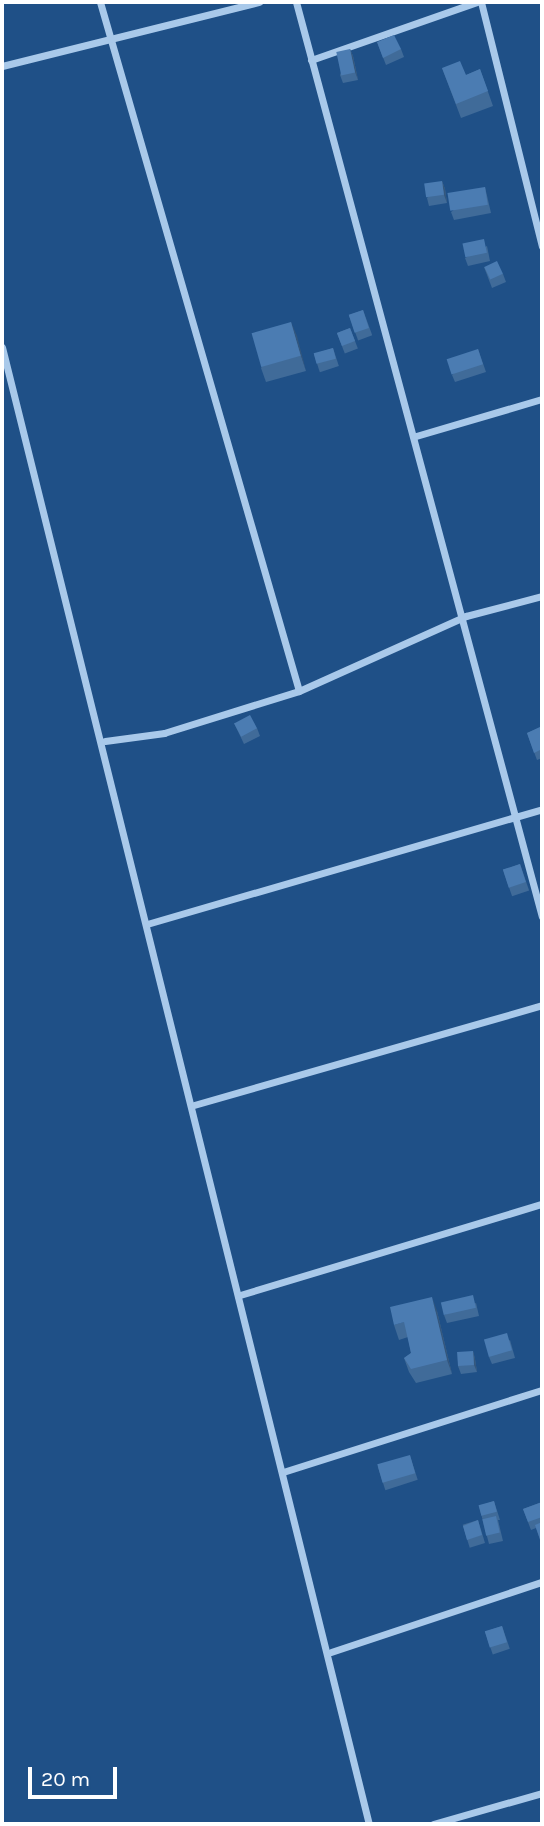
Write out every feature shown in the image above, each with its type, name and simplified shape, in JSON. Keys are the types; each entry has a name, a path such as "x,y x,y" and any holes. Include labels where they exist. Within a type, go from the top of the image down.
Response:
{"street":[{"path":"100,2 299,691"},
{"path":"2,66 259,2"},
{"path":"296,2 466,616 542,916"},
{"path":"311,60 479,2 542,246"},
{"path":"2,347 104,741 147,924 331,1652 369,1824"},
{"path":"416,436 542,399"},
{"path":"104,741 164,733 299,691 466,616 542,596"},
{"path":"147,924 542,809"},
{"path":"194,1105 542,1005"},
{"path":"240,1295 542,1204"},
{"path":"284,1472 542,1390"},
{"path":"331,1652 542,1582"},
{"path":"433,1824 542,1793"}],"building":[{"path":"394,35 401,49 383,58 377,42"},
{"path":"350,49 355,72 341,75 336,52"},
{"path":"460,61 466,75 480,69 488,91 456,104 442,68"},
{"path":"442,181 444,195 426,197 424,184"},
{"path":"485,187 488,205 450,211 447,193"},
{"path":"484,239 487,253 465,257 462,244"},
{"path":"497,261 503,274 490,280 484,267"},
{"path":"363,310 369,328 355,333 349,315"},
{"path":"291,322 301,356 261,367 252,333"},
{"path":"350,328 355,341 342,346 337,333"},
{"path":"333,348 336,359 317,364 314,353"},
{"path":"478,349 483,364 452,374 447,359"},
{"path":"250,715 257,728 241,737 234,723"},
{"path":"542,726 542,749 534,753 527,733"},
{"path":"520,864 526,882 509,888 503,870"},
{"path":"473,1295 476,1308 444,1315 441,1302"},
{"path":"432,1297 447,1360 411,1369 404,1358 411,1353 404,1322 394,1325 390,1307"},
{"path":"507,1333 512,1350 489,1357 484,1340"},
{"path":"473,1351 474,1365 458,1366 457,1352"},
{"path":"410,1455 415,1473 383,1483 377,1464"},
{"path":"494,1501 497,1512 481,1516 479,1505"},
{"path":"542,1502 542,1517 528,1522 523,1509"},
{"path":"496,1516 500,1533 486,1536 482,1519"},
{"path":"478,1520 482,1535 467,1540 463,1526"},
{"path":"542,1522 542,1538 540,1539 535,1525"},
{"path":"502,1626 507,1642 490,1648 485,1631"}]}
